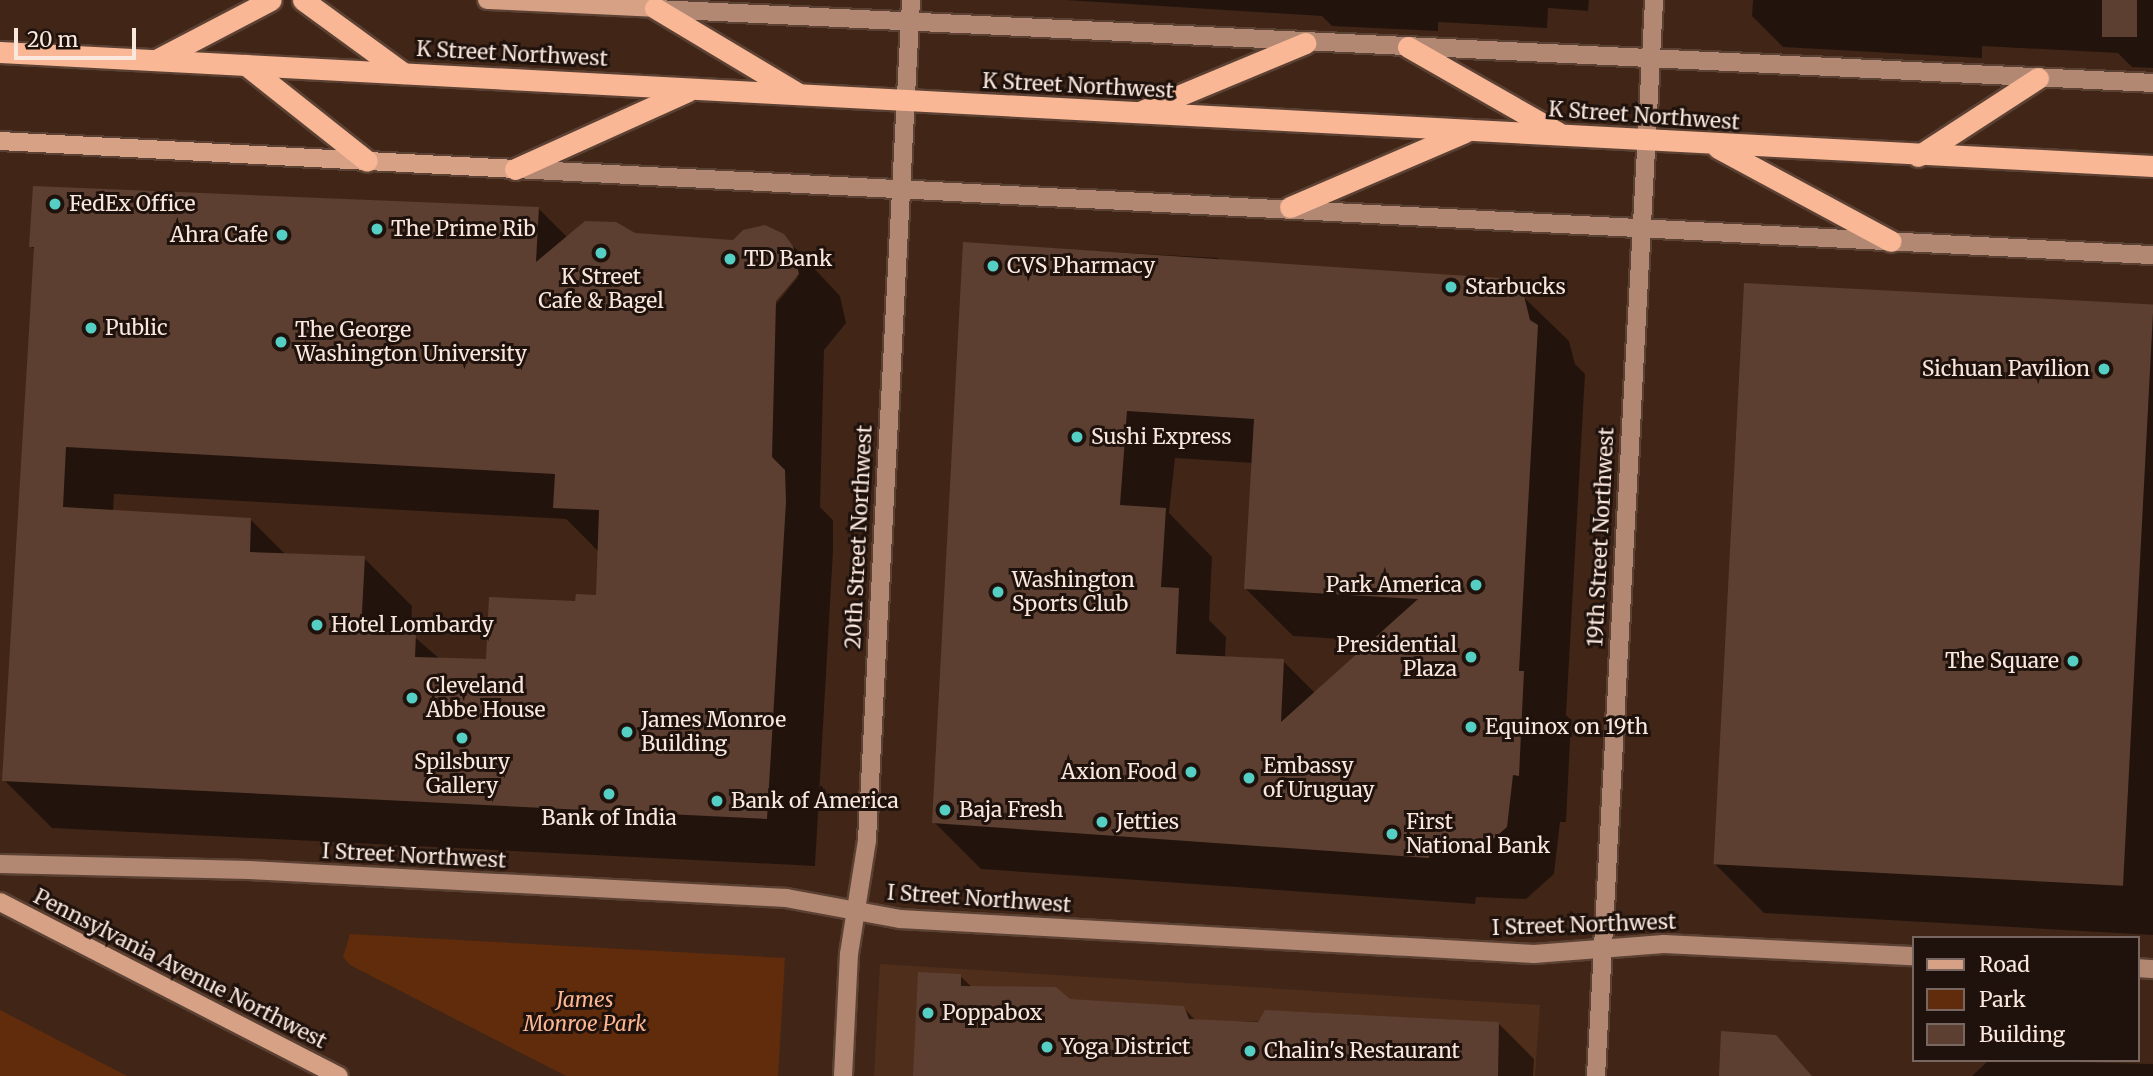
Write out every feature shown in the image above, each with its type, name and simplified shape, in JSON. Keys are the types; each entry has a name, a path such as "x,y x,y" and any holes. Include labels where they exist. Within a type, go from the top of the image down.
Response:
{"highway":[{"path":"156,60 271,0"},
{"path":"303,0 403,73"},
{"path":"655,8 799,94"},
{"path":"1136,114 1305,43"},
{"path":"1408,47 1562,135"},
{"name":"K Street Northwest","path":"0,52 1136,114 1471,129 1918,156 2153,166"},
{"path":"246,65 367,161"},
{"path":"1918,156 2038,78"},
{"path":"514,169 693,89"},
{"path":"1290,207 1471,129"},
{"path":"1713,145 1891,241"}],"main road":[{"path":"487,0 655,8"},
{"path":"0,141 514,169"},
{"name":"Pennsylvania Avenue Northwest","path":"0,902 339,1076"}],"street":[{"name":"20th Street Northwest","path":"843,1076 849,954 867,840 911,0"},
{"name":"19th Street Northwest","path":"1596,1076 1654,0"},
{"path":"655,8 1650,61 2153,83"},
{"path":"514,169 1290,207 2153,255"},
{"name":"I Street Northwest","path":"0,864 249,870 786,898 900,919 1534,954 1664,944 1912,956"}],"shaded area":[{"path":"880,964 1540,1005 1535,1076 874,1076"}],"green space":[{"name":"James Monroe Park","path":"350,934 785,958 778,1076 566,1076 350,965 343,957"},
{"path":"0,1010 127,1076 0,1076"}],"building":[{"path":"2102,0 2137,0 2137,37 2102,37"},
{"path":"33,186 539,207 536,262 585,221 616,222 635,233 733,240 743,230 765,225 784,234 793,246 799,274 776,301 772,457 785,470 786,502 767,819 2,781 34,247 29,247","holes":["66,447 555,474 553,508 599,510 596,595 576,594 575,601 489,597 486,659 415,657 416,633 361,630 365,556 250,552 251,518 63,507"]},
{"path":"963,242 1498,278 1523,292 1530,320 1538,325 1519,671 1524,671 1519,776 1513,775 1507,827 1478,852 1429,851 1429,858 932,823","holes":["1127,411 1254,419 1244,589 1418,599 1281,722 1284,659 1176,654 1179,588 1161,587 1166,508 1120,505"]},
{"path":"1744,283 2153,304 2123,886 1714,864"},
{"path":"918,972 961,974 961,986 1056,987 1070,999 1184,1006 1189,1019 1258,1022 1265,1010 1499,1022 1498,1076 913,1076"},
{"path":"1721,1031 1776,1035 1812,1076 1719,1076"}],"place":[{"name":"FedEx Office","path":"55,204"},
{"name":"The Prime Rib","path":"377,229"},
{"name":"Ahra Cafe","path":"282,235"},
{"name":"K Street Cafe & Bagel","path":"601,253"},
{"name":"TD Bank","path":"730,259"},
{"name":"CVS Pharmacy","path":"993,266"},
{"name":"Starbucks","path":"1451,287"},
{"name":"Public","path":"91,328"},
{"name":"The George Washington University","path":"281,342"},
{"name":"Sichuan Pavilion","path":"2104,369"},
{"name":"Sushi Express","path":"1077,437"},
{"name":"Park America","path":"1476,585"},
{"name":"Washington Sports Club","path":"998,592"},
{"name":"Hotel Lombardy","path":"317,625"},
{"name":"Presidential Plaza","path":"1471,657"},
{"name":"The Square","path":"2073,661"},
{"name":"Cleveland Abbe House","path":"412,698"},
{"name":"Equinox on 19th","path":"1471,727"},
{"name":"James Monroe Building","path":"627,732"},
{"name":"Spilsbury Gallery","path":"462,738"},
{"name":"Axion Food","path":"1191,772"},
{"name":"Embassy of Uruguay","path":"1249,778"},
{"name":"Bank of India","path":"609,794"},
{"name":"Bank of America","path":"717,801"},
{"name":"Baja Fresh","path":"945,810"},
{"name":"Jetties","path":"1102,822"},
{"name":"First National Bank","path":"1392,834"},
{"name":"Poppabox","path":"928,1013"},
{"name":"Yoga District","path":"1047,1047"},
{"name":"Chalin's Restaurant","path":"1250,1051"}]}
